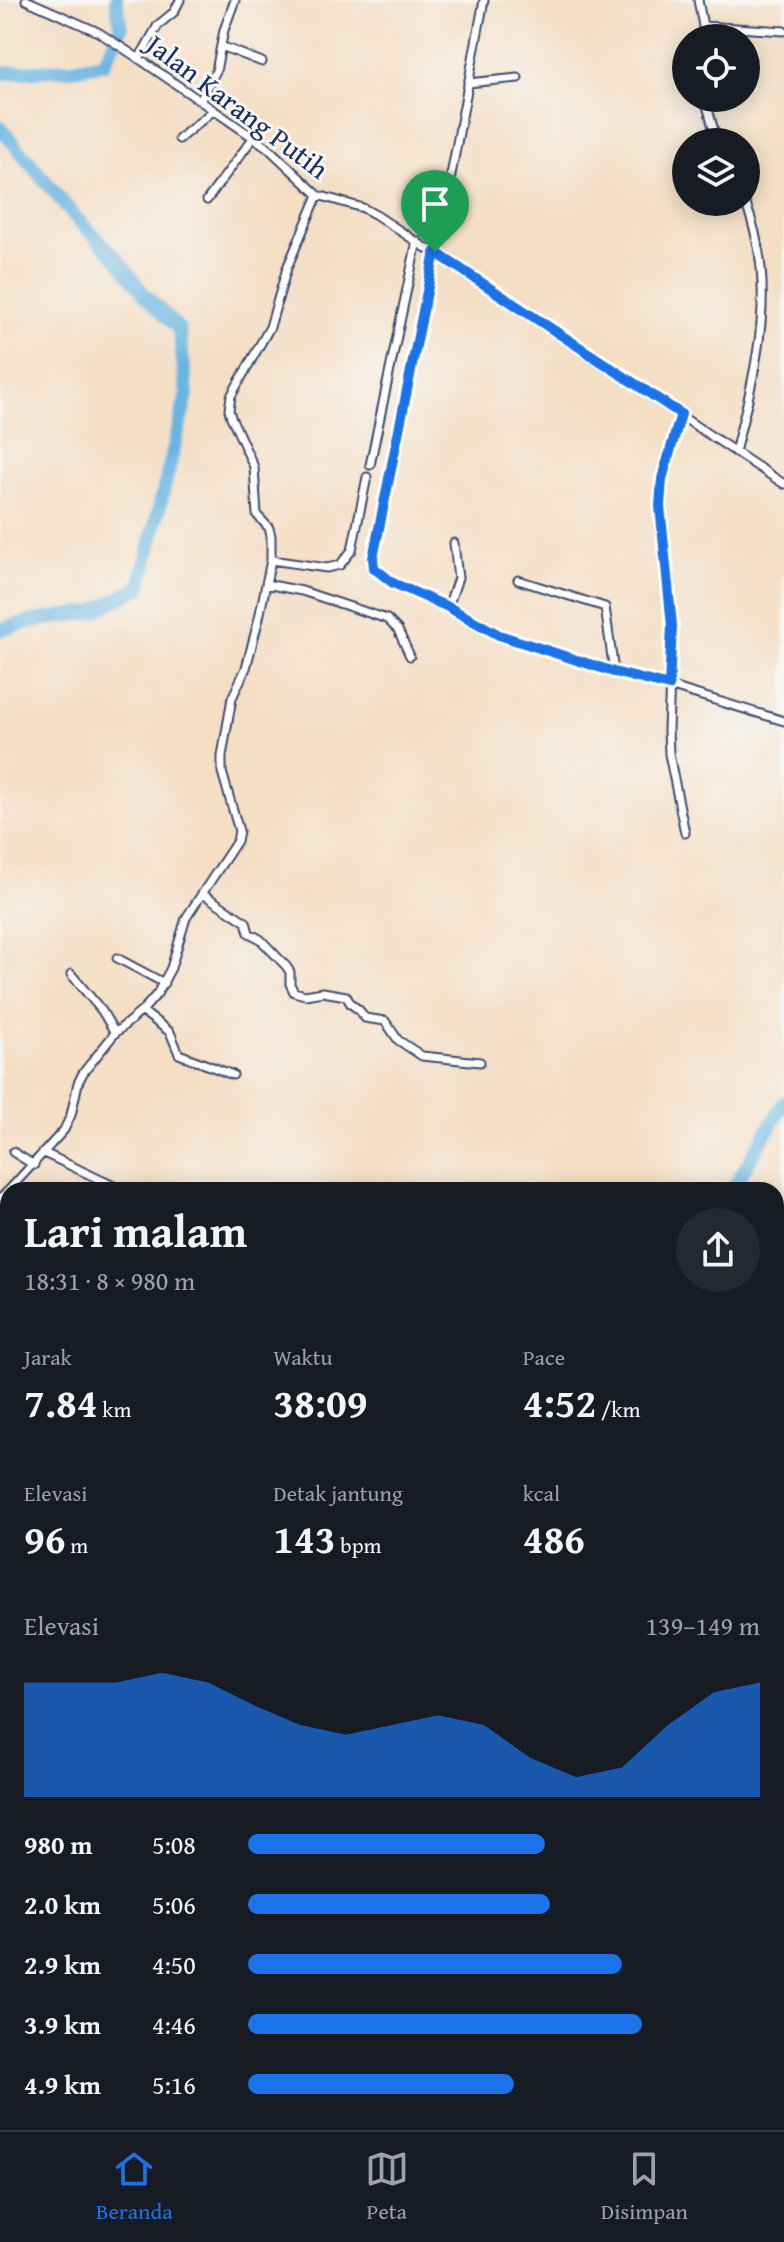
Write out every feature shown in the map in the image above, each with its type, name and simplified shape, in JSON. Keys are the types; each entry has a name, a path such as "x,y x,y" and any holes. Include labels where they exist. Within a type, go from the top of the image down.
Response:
{"street":[{"name":"Jalan Karang Putih","path":"26,0 98,32 253,138 318,195 363,208 435,252 784,484"},
{"path":"137,58 158,25 174,12 180,0"},
{"path":"200,101 216,71 224,30 235,0"},
{"path":"484,0 373,564 379,574 393,583 448,607 499,635 784,721"},
{"path":"698,0 703,24"},
{"path":"760,30 784,31"},
{"path":"221,46 262,62"},
{"path":"468,83 518,78"},
{"path":"179,139 214,110"},
{"path":"207,200 253,138"},
{"path":"16,1182 64,1130 83,1073 115,1033 142,1011 164,983 186,918 233,849 238,836 238,825 222,772 222,756 232,698 250,657 266,584 271,560 271,532 258,518 254,467 231,417 230,403 270,327 290,259 318,195"},
{"path":"735,452 751,389 762,311 761,254 750,216"},
{"path":"370,465 417,241"},
{"path":"681,414 660,490 660,506 672,626 669,754 685,833"},
{"path":"271,560 327,568 340,565 352,550 367,477"},
{"path":"448,607 458,578 454,543"},
{"path":"518,580 605,607 614,672"},
{"path":"266,584 302,591 387,619 398,630 410,656"},
{"path":"203,894 246,922 249,933 260,939 288,969 294,992 346,996 365,1018 385,1021 398,1040 422,1056 480,1062"},
{"path":"117,958 164,983"},
{"path":"71,974 102,1011 115,1033"},
{"path":"142,1011 170,1032 179,1054 233,1075"},
{"path":"13,1152 34,1165"},
{"path":"44,1153 105,1182"}],"waterway":[{"path":"0,73 72,69 104,63 121,28 116,0"},
{"path":"0,127 76,218 116,257 145,295 179,329 187,394 140,587 93,612 32,621 0,630"},
{"path":"737,1182 784,1103"}],"route":[{"path":"435,252 681,414 660,490 672,626 669,686 499,635 448,607 393,583 374,568 373,558 435,252"}]}
